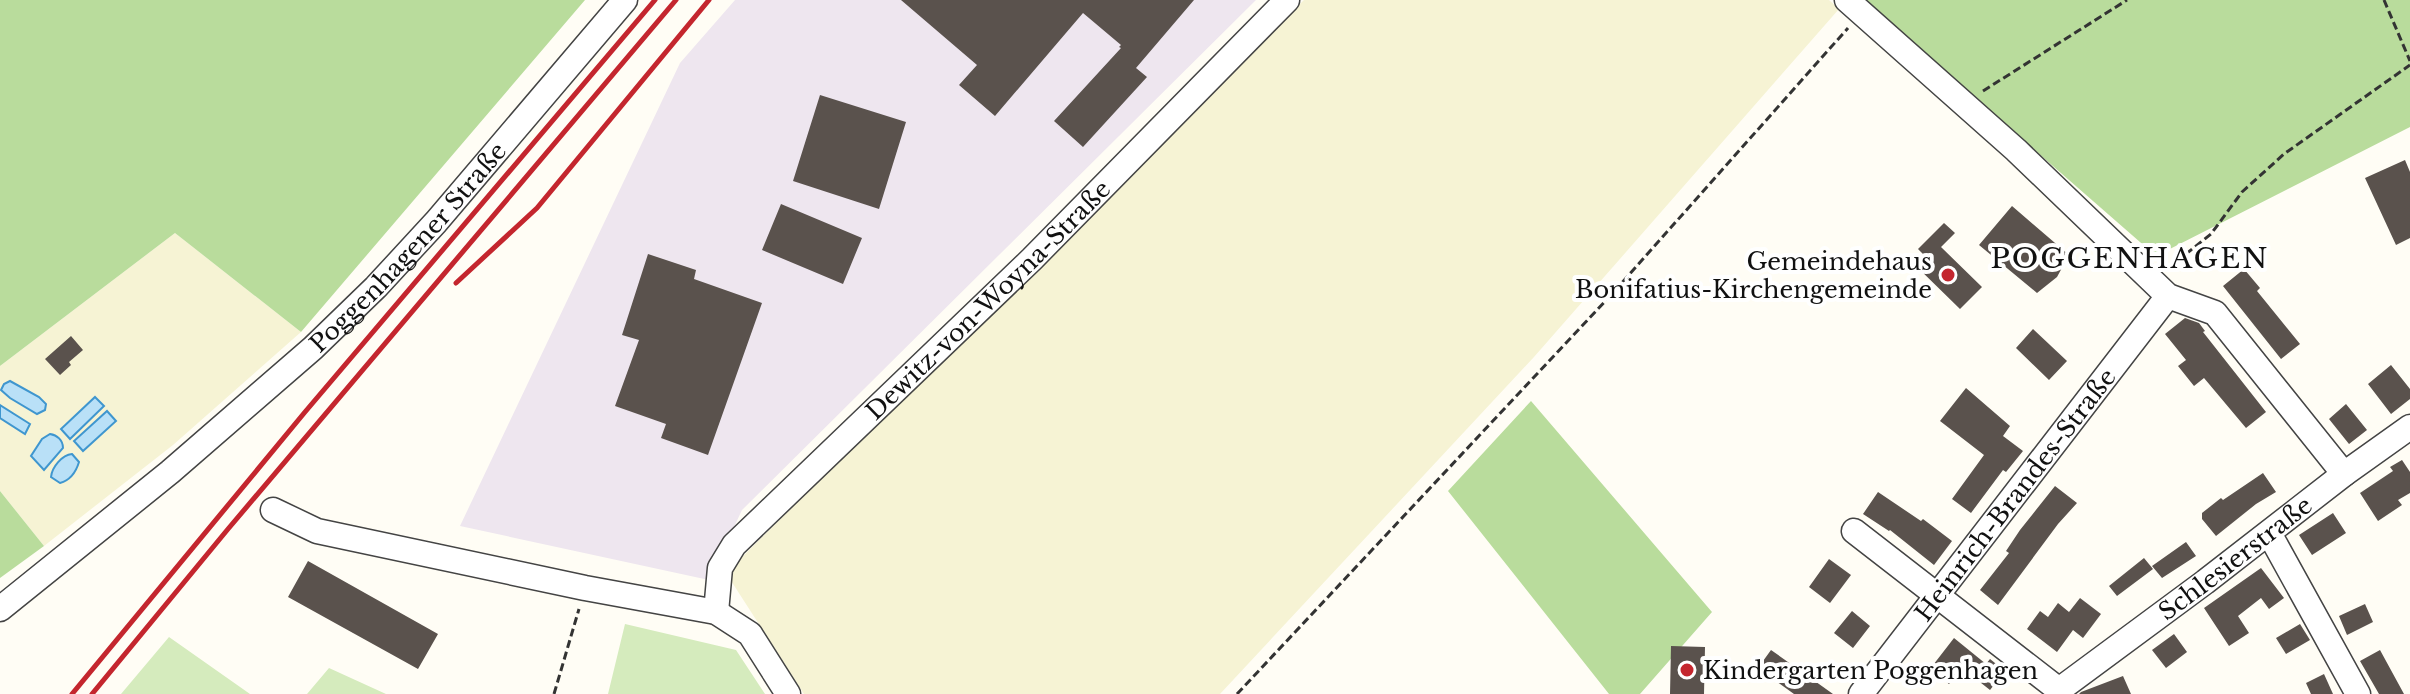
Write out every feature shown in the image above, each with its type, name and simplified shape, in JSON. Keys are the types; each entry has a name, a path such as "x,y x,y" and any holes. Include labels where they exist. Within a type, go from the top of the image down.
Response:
{"street":[{"name":"Poggenhagener Straße","path":"0,609 170,472 313,348 376,287 436,222 625,0"},
{"name":"Dewitz-von-Woyna-Straße","path":"716,612 720,568 734,545 1032,259 1287,0"},
{"path":"1854,6 2016,150 2160,289 2215,313 2344,474"},
{"name":"Heinrich-Brandes-Straße","path":"1861,694 2160,289"},
{"name":"Schlesierstraße","path":"2060,692 2410,427"},
{"path":"273,510 317,531 585,588 716,612 750,634 788,694"},
{"path":"1854,531 2060,692"},
{"path":"2269,533 2358,694"}],"path":[{"path":"1963,104 2127,0"},
{"path":"2160,289 2211,234 2242,192 2284,154 2410,63 2384,0"},
{"path":"1237,694 1611,295 1854,6"},
{"path":"554,694 585,588"}],"shaded area":[{"path":"735,0 1256,0 742,510 709,580 460,526 680,63"},
{"path":"1304,0 1829,0 1839,9 1534,357 1220,694 804,694 726,573"},
{"path":"175,233 301,332 173,445 44,546 0,491 0,366"}],"green space":[{"path":"0,0 585,0 301,332 175,233 0,366"},
{"path":"1863,0 2410,0 2410,127 2156,256"},
{"path":"1531,401 1712,612 1640,694 1609,694 1448,491"},
{"path":"0,491 44,546 0,578"},
{"path":"625,624 736,650 765,694 608,694"},
{"path":"169,637 250,694 121,694"},
{"path":"329,668 386,694 307,694"}],"water":[{"path":"10,381 39,397 46,404 45,410 37,414 10,398 1,390"},
{"path":"95,397 104,406 70,439 61,429"},
{"path":"0,405 30,424 25,434 0,418"},
{"path":"107,411 116,421 83,451 74,441"},
{"path":"50,434 59,438 63,448 44,470 31,456 42,439"},
{"path":"72,454 79,462 78,466 70,478 60,483 51,477 53,469 61,459"}],"building":[{"path":"901,0 1194,0 1136,68 1147,77 1083,147 1054,121 1121,45 1083,13 995,116 959,85 977,65"},
{"path":"820,95 906,122 879,209 793,181"},
{"path":"2405,160 2410,172 2410,238 2396,245 2365,178"},
{"path":"781,204 862,238 843,284 762,250"},
{"path":"2012,206 2069,255 2057,277 2037,293 1979,245"},
{"name":"Gemeindehaus Bonifatius-Kirchengemeinde","path":"1944,223 1955,233 1941,247 1982,287 1960,309 1914,264 1923,254 1918,249"},
{"path":"648,254 696,270 694,279 762,303 708,455 661,438 666,424 615,406 639,340 622,335"},
{"path":"2244,269 2260,288 2257,291 2300,344 2281,359 2223,286"},
{"path":"2185,318 2199,323 2266,412 2246,428 2204,378 2194,386 2178,366 2186,360 2165,334"},
{"path":"2033,329 2067,361 2049,380 2016,348"},
{"path":"71,336 83,350 60,375 45,359"},
{"path":"2391,365 2410,389 2410,399 2391,414 2368,384"},
{"path":"1966,388 2010,426 2003,436 2023,451 2006,472 2003,470 1971,513 1952,499 1984,455 1940,421"},
{"path":"2346,404 2367,430 2349,444 2329,419"},
{"path":"2402,460 2410,472 2410,493 2398,500 2402,505 2378,521 2360,493 2393,471 2390,467"},
{"path":"2263,473 2276,492 2216,536 2202,519 2202,513"},
{"path":"2055,486 2077,503 1998,605 1980,590 2009,553 2006,551 2020,530"},
{"path":"1878,492 1952,541 1934,565 1890,530 1863,514"},
{"path":"2333,513 2346,533 2312,555 2299,535"},
{"path":"2186,542 2196,556 2162,578 2152,566"},
{"path":"2144,558 2153,569 2117,596 2109,586"},
{"path":"1829,559 1851,575 1830,603 1809,587"},
{"path":"308,561 438,634 418,669 288,597"},
{"path":"2261,568 2284,598 2269,609 2261,598 2238,616 2249,633 2229,646 2204,608"},
{"path":"2080,598 2101,614 2083,638 2073,630 2057,652 2027,629 2040,611 2048,617 2058,603 2069,612"},
{"path":"2365,604 2373,622 2347,635 2339,616"},
{"path":"1852,611 1870,626 1853,648 1834,633"},
{"path":"2300,624 2310,640 2286,654 2276,638"},
{"path":"2174,634 2187,652 2166,668 2152,650"},
{"path":"1954,638 1986,664 1990,659 2005,671 1990,690 1962,668 1949,684 1930,669"},
{"name":"Kindergarten Poggenhagen","path":"1671,646 1705,647 1704,694 1670,694"},
{"path":"1771,650 1833,694 1794,694 1758,668"},
{"path":"2380,650 2404,694 2379,694 2360,661"},
{"path":"2324,674 2333,694 2311,694 2306,683"},
{"path":"2123,676 2131,694 2079,694 2081,692"}],"railway":[{"path":"72,694 305,412 655,0"},
{"path":"92,694 676,0"},
{"path":"456,283 537,208 709,0"}],"place":[{"name":"Gemeindehaus Bonifatius-Kirchengemeinde","path":"1948,275"},
{"name":"Kindergarten Poggenhagen","path":"1687,670"}],"district":[{"name":"POGGENHAGEN","path":"2130,258"}]}
